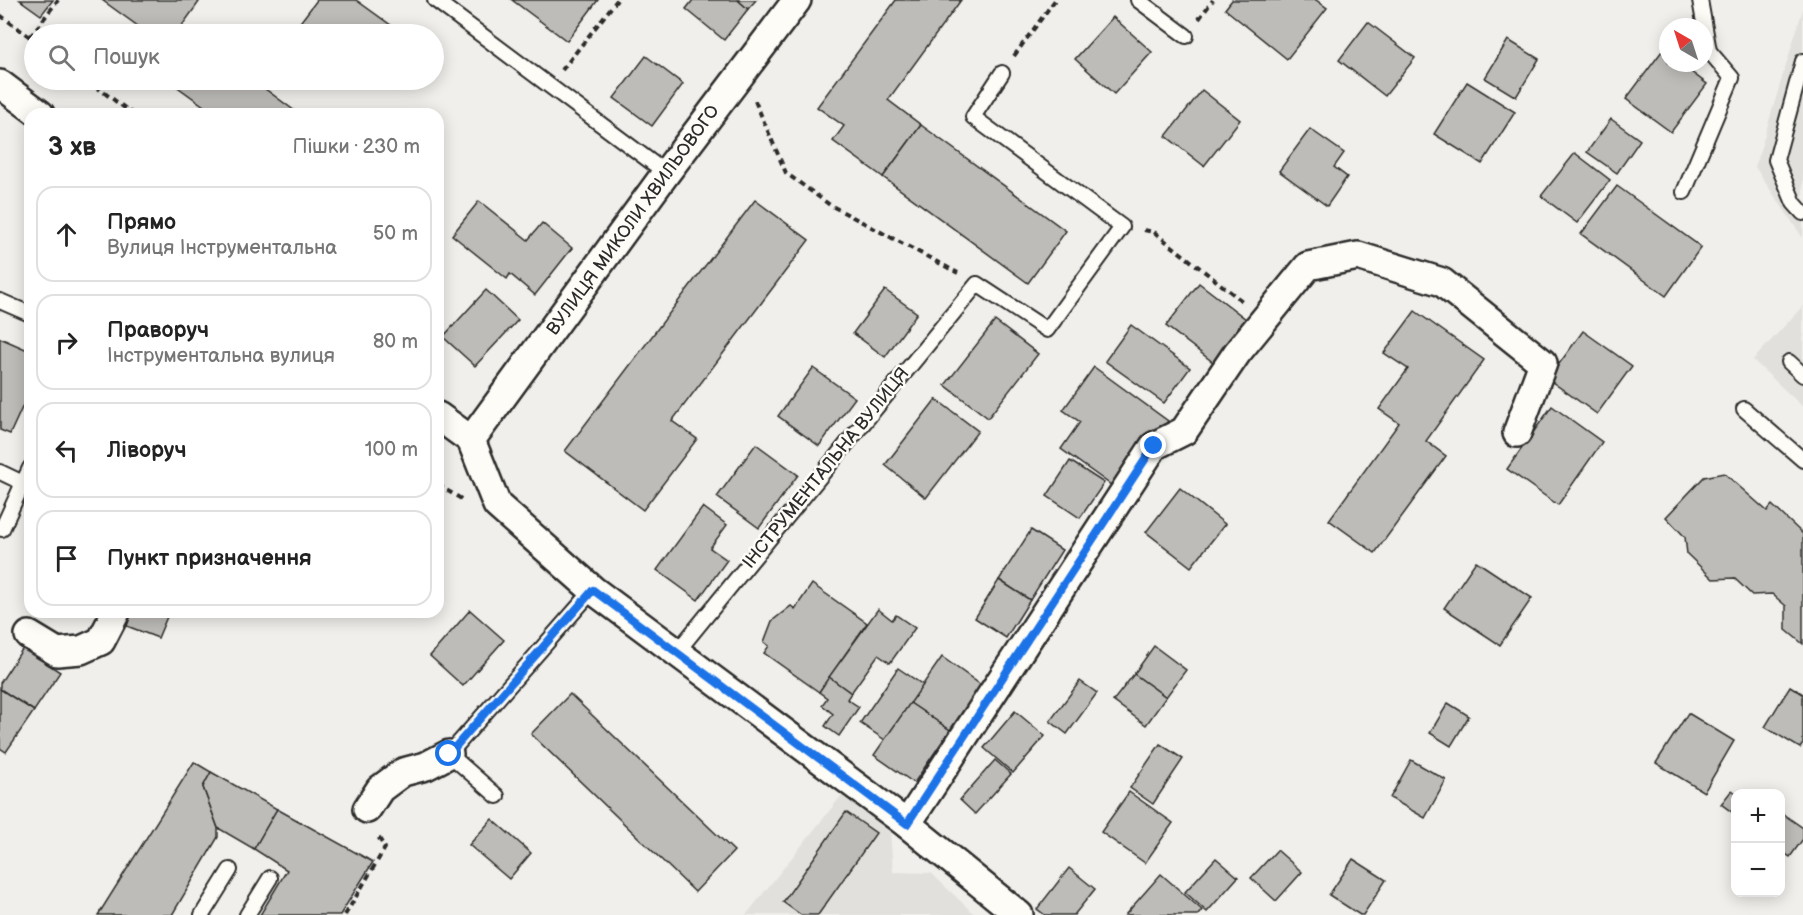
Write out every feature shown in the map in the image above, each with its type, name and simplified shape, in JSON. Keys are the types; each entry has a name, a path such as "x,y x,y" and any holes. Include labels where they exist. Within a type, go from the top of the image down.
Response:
{"street":[{"name":"ВУЛИЦЯ МИКОЛИ ХВИЛЬОВОГО","path":"471,440 666,173 797,0"},
{"path":"0,84 32,108"},
{"path":"907,824 1154,446 1184,431 1237,353 1308,266 1358,256 1442,282 1543,363 1516,434"},
{"path":"444,420 471,440 497,505 593,590 907,824 1019,915"},
{"path":"29,635 57,652 81,650 101,641 113,618"},
{"path":"367,809 380,789 403,772 426,766 449,754"}],"lane":[{"path":"435,0 666,173"},
{"path":"1138,0 1186,36"},
{"path":"1684,192 1732,78 1709,51 1700,0"},
{"path":"1803,61 1776,160 1794,203 1803,213"},
{"path":"977,284 1047,330 1122,227 973,117 1002,74"},
{"name":"ІНСТРУМЕНТАЛЬНА ВУЛИЦЯ","path":"676,653 977,284"},
{"path":"0,301 24,311"},
{"path":"1789,362 1803,375"},
{"path":"1744,409 1803,460"},
{"path":"0,472 23,483 2,529 0,528"},
{"path":"496,796 449,754 593,590"},
{"path":"202,915 230,870"},
{"path":"247,915 270,878"}],"path":[{"path":"42,24 58,0"},
{"path":"549,85 618,0"},
{"path":"1002,74 1055,0"},
{"path":"0,15 24,33"},
{"path":"743,73 786,173 830,205 977,284"},
{"path":"101,90 126,108"},
{"path":"1122,227 1154,232 1265,319"},
{"path":"345,915 385,848 370,826 367,809"}],"shaded area":[{"path":"1803,9 1803,238 1755,167"},
{"path":"1803,306 1803,407 1753,360"},
{"path":"842,795 890,830 893,872 931,873 975,915 746,915"}],"building":[{"path":"20,0 53,0 41,15"},
{"path":"102,0 196,0 199,2 183,24 135,24"},
{"path":"317,0 356,0 389,24 299,24"},
{"path":"512,0 598,0 567,41"},
{"path":"693,0 738,0 748,9 724,40 686,9"},
{"path":"738,0 756,0 748,9"},
{"path":"896,0 961,0 888,100 921,125 883,177 833,141 844,126 817,107"},
{"path":"1232,0 1316,0 1327,8 1287,59 1225,9"},
{"path":"1113,17 1152,52 1114,94 1075,59"},
{"path":"1368,22 1415,58 1385,96 1339,60"},
{"path":"1508,40 1539,59 1516,97 1485,78"},
{"path":"1659,55 1659,72 1691,72 1707,84 1671,132 1626,99"},
{"path":"646,56 683,84 652,126 614,98"},
{"path":"1467,82 1515,112 1482,164 1434,134"},
{"path":"182,90 267,90 291,108 207,108"},
{"path":"1202,90 1240,120 1204,166 1166,136"},
{"path":"1611,119 1640,140 1617,173 1587,152"},
{"path":"921,125 1066,231 1028,283 883,177"},
{"path":"1310,129 1344,153 1334,167 1347,177 1327,206 1279,171"},
{"path":"1575,153 1610,180 1577,223 1541,196"},
{"path":"1617,186 1701,247 1666,296 1581,234"},
{"path":"755,200 809,240 672,421 697,439 643,510 565,451"},
{"path":"479,201 528,240 542,223 572,248 535,295 510,274 507,279 452,235"},
{"path":"1199,283 1251,323 1218,366 1166,326"},
{"path":"486,290 518,320 475,366 444,336"},
{"path":"885,290 917,313 885,357 853,333"},
{"path":"1415,311 1484,360 1426,441 1446,456 1375,553 1329,520 1399,423 1379,409 1408,369 1384,353"},
{"path":"995,321 1038,354 988,418 945,385"},
{"path":"1131,325 1190,368 1164,403 1105,361"},
{"path":"1583,331 1632,366 1597,414 1548,379"},
{"path":"0,338 24,348 24,403 10,434 0,430"},
{"path":"1094,367 1168,421 1118,490 1061,449 1080,422 1063,410"},
{"path":"813,368 855,398 819,446 778,416"},
{"path":"936,399 978,431 926,498 885,465"},
{"path":"1552,406 1602,442 1558,505 1507,469"},
{"path":"756,444 798,475 759,528 717,497"},
{"path":"1070,461 1104,483 1080,518 1047,496"},
{"path":"1724,473 1767,511 1772,505 1803,534 1803,644 1786,630 1786,606 1772,594 1752,595 1734,578 1713,579 1687,554 1685,537 1666,517 1704,477"},
{"path":"1180,488 1225,524 1191,567 1146,532"},
{"path":"703,507 727,525 710,548 727,560 698,600 657,570"},
{"path":"1031,530 1062,550 1030,600 999,580"},
{"path":"1476,561 1532,598 1500,645 1444,608"},
{"path":"999,580 1030,600 1006,638 975,618"},
{"path":"812,584 867,623 819,692 764,653 769,646 764,642 772,621 791,606 795,609"},
{"path":"878,609 892,620 896,615 915,628 890,663 878,655 851,693 829,677"},
{"path":"470,610 504,640 463,686 430,656"},
{"path":"130,618 166,618 158,638 127,626"},
{"path":"1154,646 1186,670 1166,697 1134,674"},
{"path":"23,648 60,672 34,711 0,689 0,683"},
{"path":"942,657 981,685 950,730 910,703"},
{"path":"898,668 923,685 885,740 860,723"},
{"path":"1134,674 1166,697 1146,725 1113,701"},
{"path":"829,677 851,693 847,699 859,707 839,736 825,726 833,714 822,705 827,698 819,692"},
{"path":"1080,681 1097,693 1067,734 1050,721"},
{"path":"1790,686 1803,694 1803,744 1800,748 1765,727"},
{"path":"0,689 34,711 6,752 0,748"},
{"path":"570,694 734,851 695,892 531,734"},
{"path":"910,703 950,730 914,783 874,755"},
{"path":"1448,703 1469,716 1451,746 1430,733"},
{"path":"1015,711 1045,736 1013,773 984,748"},
{"path":"1688,713 1734,741 1704,792 1656,763"},
{"path":"1160,744 1183,759 1153,804 1130,788"},
{"path":"995,760 1011,774 975,814 960,800"},
{"path":"1411,760 1446,780 1425,818 1390,798"},
{"path":"194,762 211,772 203,787 218,828 218,837 172,915 98,915"},
{"path":"211,772 277,809 254,849 218,828 203,787"},
{"path":"1731,791 1731,811 1721,804"},
{"path":"1129,792 1173,823 1145,863 1101,832"},
{"path":"277,809 373,862 340,915 260,915 287,870 254,849"},
{"path":"846,812 876,833 818,915 801,915 783,902"},
{"path":"1785,815 1803,828 1803,839 1790,857 1785,854"},
{"path":"492,819 531,853 509,879 469,845"},
{"path":"1277,850 1302,872 1276,901 1251,878"},
{"path":"1216,858 1238,877 1207,912 1185,892"},
{"path":"1353,859 1386,880 1363,915 1329,895"},
{"path":"1069,868 1095,889 1074,915 1045,915 1037,909"},
{"path":"1161,874 1202,910 1198,915 1125,915"}],"route":[{"path":"449,754 593,590 907,824 1154,446"}]}
